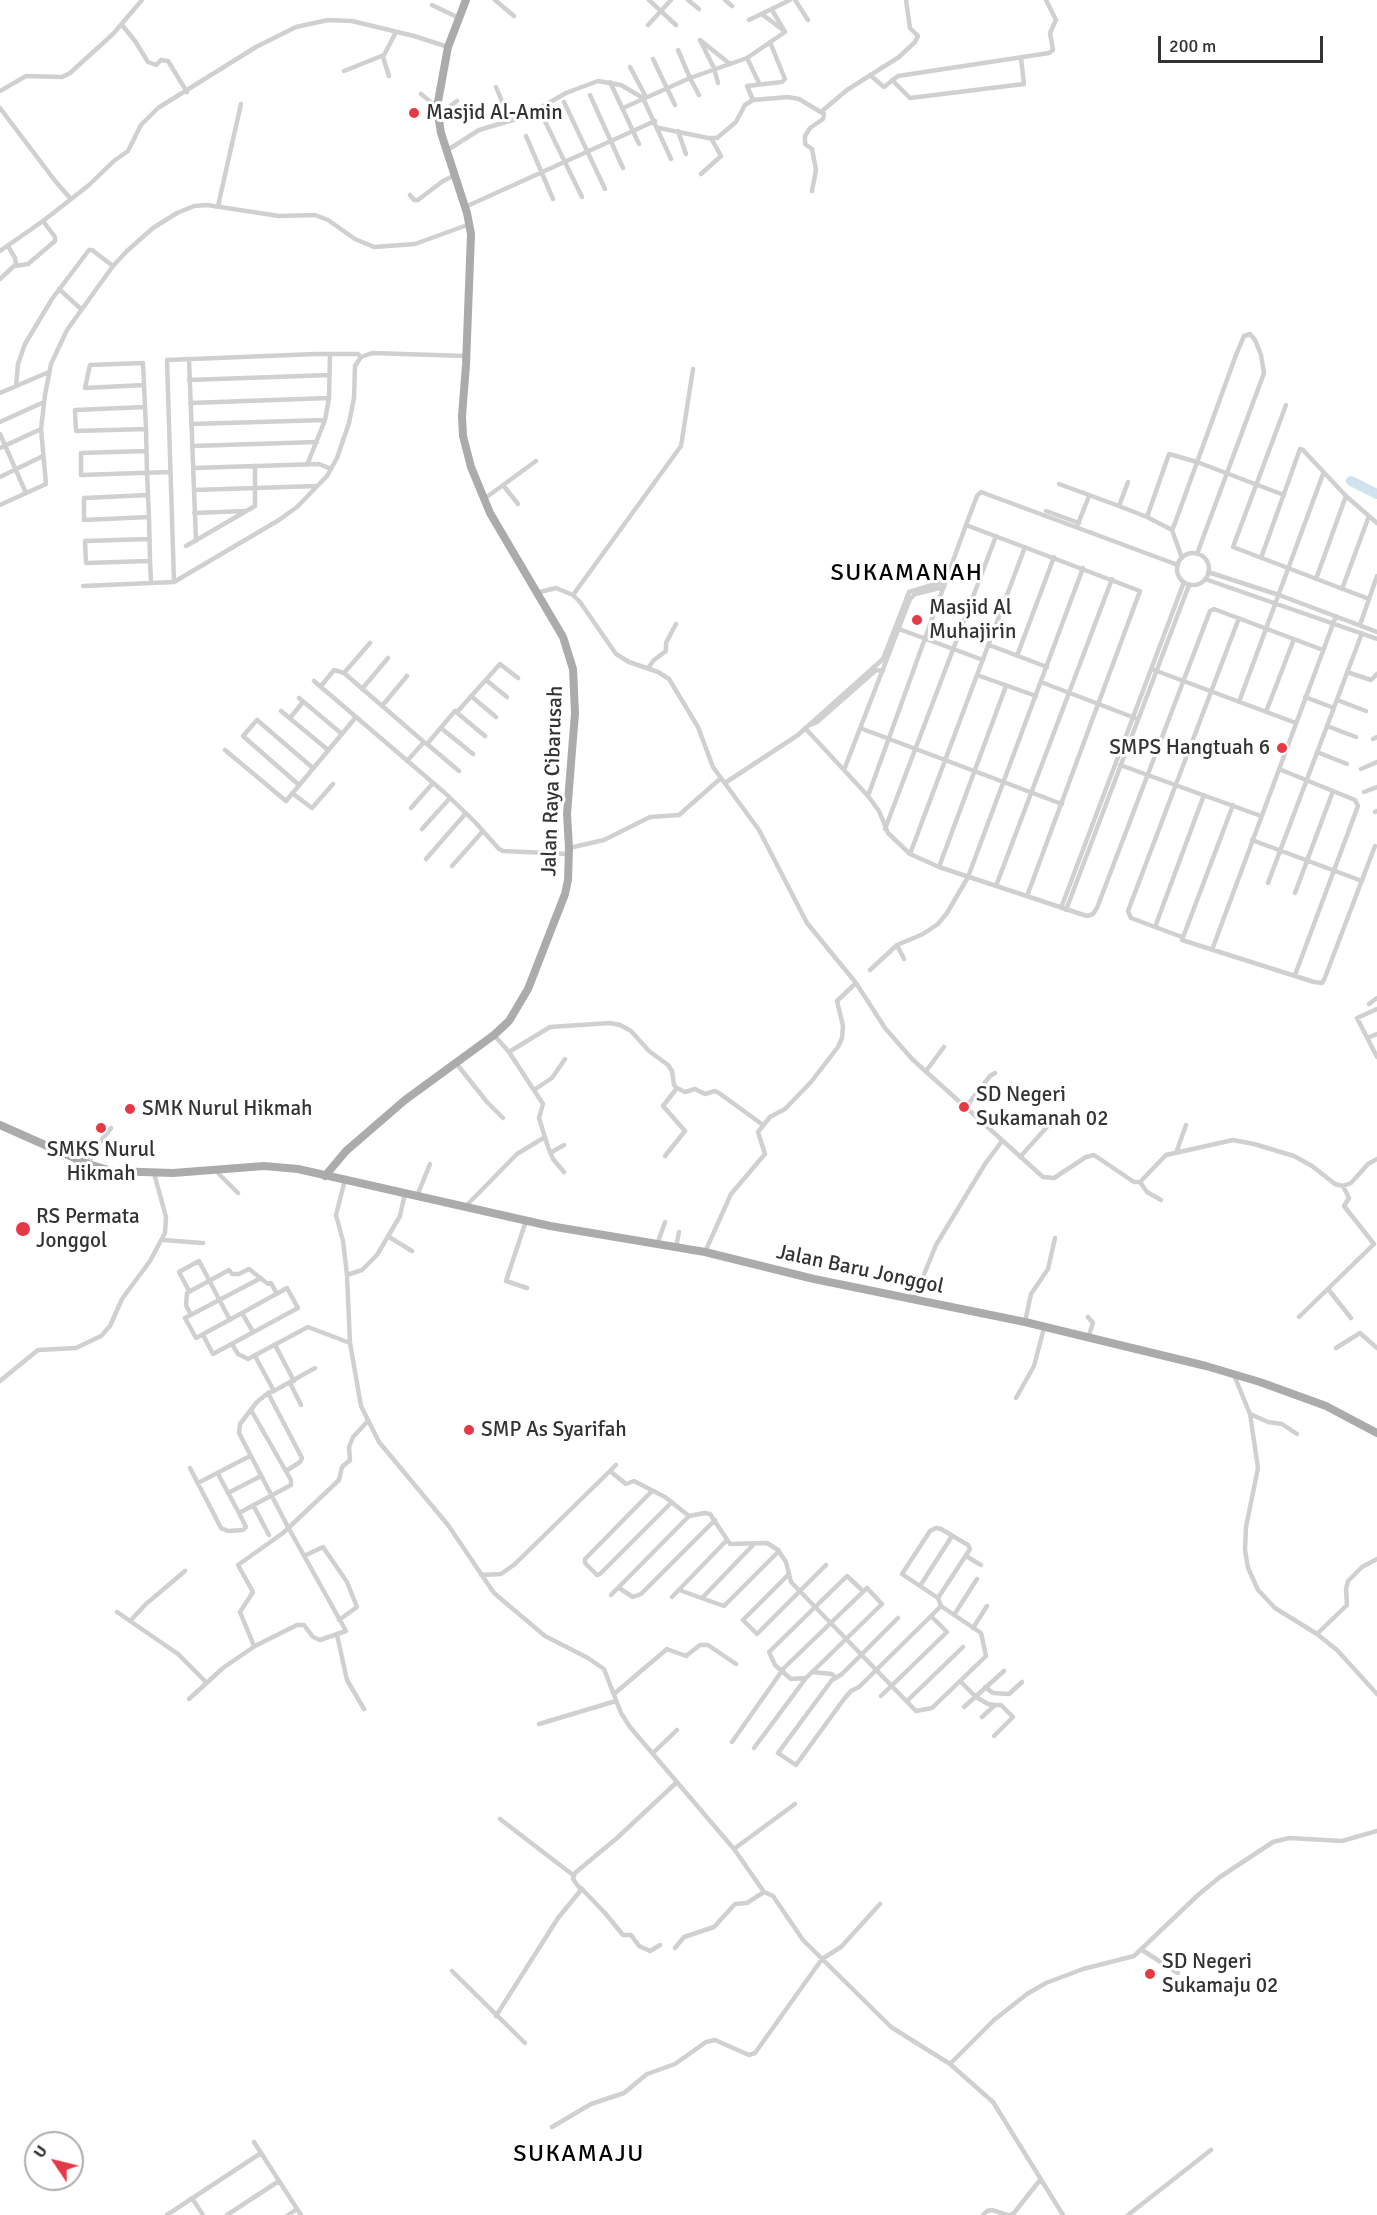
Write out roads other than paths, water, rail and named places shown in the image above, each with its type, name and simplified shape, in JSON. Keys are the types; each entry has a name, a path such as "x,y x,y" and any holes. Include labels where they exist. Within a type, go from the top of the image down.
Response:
{"main road":[{"name":"Jalan Raya Cibarusah","path":"325,1176 336,1161 405,1100 494,1035 509,1021 528,989 567,887 569,851 567,814 575,713 574,678 563,638 493,519 468,458 463,436 470,224 453,176 437,112 448,47 466,0"},
{"name":"Jalan Baru Jonggol","path":"0,1125 88,1164 112,1172 216,1171 273,1166 526,1221 705,1252 792,1274 1025,1322 1206,1366 1326,1406 1377,1433"}],"street":[{"path":"0,91 30,75 59,77 68,75 122,25 142,0"},
{"path":"495,0 514,16"},
{"path":"649,0 676,25"},
{"path":"648,25 671,0"},
{"path":"688,0 699,9"},
{"path":"725,0 732,6"},
{"path":"749,20 790,0"},
{"path":"795,0 808,20"},
{"path":"821,112 847,90 906,51 918,38 910,28 906,0"},
{"path":"870,75 884,87 897,76 1049,53 1053,50 1050,33 1056,20 1046,0"},
{"path":"432,5 459,18"},
{"path":"772,9 785,32"},
{"path":"763,15 785,32"},
{"path":"0,251 89,185 115,159 129,150 141,125 158,108 187,92 256,46 310,23 336,20 396,32 448,47"},
{"path":"122,25 137,43 148,63 156,65 161,60 168,61 187,92"},
{"path":"388,76 384,55 396,32"},
{"path":"623,108 714,68 747,58 785,32"},
{"path":"718,83 714,68 700,42 701,39 730,64"},
{"path":"753,100 747,86 782,82 785,79 770,42"},
{"path":"678,50 699,95"},
{"path":"344,71 384,55"},
{"path":"747,58 759,83"},
{"path":"892,80 910,98 1024,84 1021,58"},
{"path":"653,59 675,105"},
{"path":"630,68 671,159"},
{"path":"446,151 479,130 539,109 566,93 593,82 610,82 645,98"},
{"path":"610,82 639,144"},
{"path":"496,87 510,121"},
{"path":"421,94 437,112 457,101"},
{"path":"590,95 623,168"},
{"path":"659,128 711,138 722,135 736,122 746,105 753,100 788,97 799,99 824,114 823,119 810,128 805,136 805,144 812,149 816,170 812,191"},
{"path":"564,102 604,189"},
{"path":"218,206 241,104"},
{"path":"0,108 70,198"},
{"path":"539,109 582,197"},
{"path":"465,207 655,122"},
{"path":"678,131 686,154"},
{"path":"526,136 553,198"},
{"path":"701,174 721,156 711,138"},
{"path":"410,195 414,200 418,200 453,176"},
{"path":"0,505 46,484 41,429 49,372 58,345 81,309 114,266 141,238 177,213 199,205 279,216 315,215 328,220 355,239 374,247 415,244 470,224"},
{"path":"0,279 15,266 28,264 55,242 55,237 43,221"},
{"path":"9,246 15,258 15,266"},
{"path":"16,386 18,364 25,344 59,289 90,249 114,266"},
{"path":"59,289 81,309"},
{"path":"1182,558 1172,530 1242,341 1245,335 1250,334 1261,355 1264,373 1197,554"},
{"path":"83,586 174,582 289,514 331,470 349,423 354,398 355,366 362,357 372,353 467,356"},
{"path":"174,582 167,360 330,354 358,354 362,357"},
{"path":"307,465 325,420 329,398 330,354"},
{"path":"189,359 195,541"},
{"path":"144,385 85,388 90,365 143,363 144,385 146,429 151,583"},
{"path":"573,595 681,446 693,369"},
{"path":"0,393 49,372"},
{"path":"189,380 330,375"},
{"path":"190,402 329,398"},
{"path":"0,422 44,402"},
{"path":"1286,405 1232,544 1235,549 1369,599"},
{"path":"145,407 75,410 76,431 146,429"},
{"path":"191,424 325,420"},
{"path":"3,447 41,429"},
{"path":"0,434 3,447 26,493"},
{"path":"192,446 317,442"},
{"path":"1261,558 1300,449 1323,474 1377,523"},
{"path":"146,451 81,453 81,476 170,472"},
{"path":"1147,517 1169,454 1197,462 1284,495"},
{"path":"0,477 43,456"},
{"path":"484,499 536,461"},
{"path":"193,468 319,464 331,470"},
{"path":"186,546 255,506 255,466"},
{"path":"1239,702 1323,474"},
{"path":"1119,506 1128,482"},
{"path":"1059,484 1147,517 1172,530"},
{"path":"503,485 518,504"},
{"path":"194,490 318,486"},
{"path":"868,796 977,496 984,492 1078,525"},
{"path":"148,495 84,498 84,520 149,517"},
{"path":"1316,579 1346,495"},
{"path":"1078,525 1089,496"},
{"path":"194,513 248,511"},
{"path":"1046,511 1178,565"},
{"path":"1342,588 1369,516"},
{"path":"966,525 1140,591 1027,896"},
{"path":"885,830 996,536"},
{"path":"149,539 85,542 86,563 150,561"},
{"path":"910,854 1025,547"},
{"path":"1189,554 1197,554 1206,561 1208,572 1205,579 1198,584 1186,583 1178,575 1178,565 1182,558 1189,554"},
{"path":"1017,656 1054,557"},
{"path":"870,970 897,945 923,934 938,924 968,877 1083,568"},
{"path":"1208,572 1279,595 1377,632"},
{"path":"1360,625 1377,576"},
{"path":"996,886 1112,579"},
{"path":"1205,579 1277,602 1377,639"},
{"path":"725,783 790,741 883,659 909,592 946,581"},
{"path":"1064,909 1186,583"},
{"path":"844,770 912,596 944,587"},
{"path":"536,593 556,588 573,595 585,608 616,654 629,662 664,675 673,684 698,727 710,760 759,830 802,915 856,983 897,1042 1043,1177 1051,1179 1086,1157 1098,1156 1134,1182 1140,1182 1162,1159 1176,1153 1226,1141 1242,1141 1294,1156 1312,1166 1335,1184 1343,1186 1351,1183 1368,1164 1377,1159"},
{"path":"805,728 868,796 879,812 885,830 910,854 939,867 1087,916 1095,911 1210,611 1214,609 1323,650"},
{"path":"1212,950 1336,616"},
{"path":"1239,618 1128,911 1131,918 1182,937 1184,941 1314,982 1323,982 1375,846"},
{"path":"648,668 666,651 667,639 676,624"},
{"path":"899,629 983,660"},
{"path":"1268,883 1362,633"},
{"path":"1266,712 1294,639"},
{"path":"344,674 370,643"},
{"path":"988,645 1047,667"},
{"path":"362,689 388,658"},
{"path":"407,761 455,711 458,711 500,664 518,678"},
{"path":"321,686 334,670 344,674 459,771"},
{"path":"805,728 817,722 876,670 883,671"},
{"path":"1154,670 1296,723"},
{"path":"1347,672 1371,680 1377,674"},
{"path":"977,675 1036,696"},
{"path":"382,706 407,676"},
{"path":"486,680 507,697"},
{"path":"314,681 450,798 495,846 503,851 569,851 604,840 650,817 679,815 721,778"},
{"path":"1041,682 1136,718"},
{"path":"939,867 1006,686"},
{"path":"471,696 495,717"},
{"path":"1305,697 1334,708"},
{"path":"290,718 301,700 342,734"},
{"path":"1336,700 1366,711"},
{"path":"281,711 328,750"},
{"path":"455,711 485,736"},
{"path":"225,750 284,800 287,800 356,717"},
{"path":"299,785 243,736 257,720 313,768"},
{"path":"1327,726 1356,737"},
{"path":"441,728 473,754"},
{"path":"860,728 1062,804"},
{"path":"1317,752 1347,764"},
{"path":"1361,769 1377,762"},
{"path":"1118,764 1261,816"},
{"path":"1279,769 1355,800 1358,806 1335,872 1294,975"},
{"path":"411,808 433,783"},
{"path":"292,793 312,808 333,784"},
{"path":"1364,792 1377,787"},
{"path":"1295,893 1333,791"},
{"path":"1155,927 1204,795"},
{"path":"422,829 450,798"},
{"path":"1182,937 1233,805"},
{"path":"426,859 466,813"},
{"path":"452,866 483,831"},
{"path":"1252,840 1362,881"},
{"path":"897,945 904,959"},
{"path":"705,1252 731,1194 765,1154 765,1148 758,1134 773,1115 788,1106 832,1057 842,1038 843,1026 837,1001 856,983"},
{"path":"1370,1004 1377,998"},
{"path":"1377,1009 1358,1018 1377,1058"},
{"path":"509,1052 550,1027 609,1023 620,1025 631,1031 649,1051 669,1065 674,1085 677,1088 685,1092 695,1089 705,1094 715,1091 764,1125"},
{"path":"1367,1038 1377,1034"},
{"path":"494,1035 509,1052 543,1104 539,1116 545,1137 550,1153 564,1172"},
{"path":"926,1071 944,1047"},
{"path":"534,1090 552,1078 565,1059"},
{"path":"455,1063 503,1118"},
{"path":"966,1107 990,1076 995,1073"},
{"path":"665,1156 685,1131 663,1106 677,1088"},
{"path":"1020,1157 1055,1118"},
{"path":"1176,1153 1186,1125"},
{"path":"88,1164 97,1146 111,1128"},
{"path":"465,1207 517,1154 545,1137"},
{"path":"914,1299 936,1245 985,1164 1002,1141"},
{"path":"550,1153 564,1145"},
{"path":"417,1196 430,1164"},
{"path":"216,1171 238,1193"},
{"path":"0,1381 38,1350 48,1348 67,1350 87,1344 101,1336 113,1322 122,1299 163,1240 166,1217 154,1173"},
{"path":"345,1180 336,1215 343,1241 347,1275 350,1343 358,1394 367,1422 384,1449 448,1525 499,1598 545,1636 600,1665 630,1727 734,1849 764,1892 773,1896 803,1940 891,2027 950,2064 998,2108 1063,2215"},
{"path":"1140,1182 1147,1192 1161,1200"},
{"path":"1299,1317 1374,1244 1344,1206 1349,1198 1343,1186"},
{"path":"347,1275 362,1270 369,1264 400,1216 405,1193"},
{"path":"526,1221 506,1281 527,1288"},
{"path":"657,1245 665,1222"},
{"path":"676,1247 679,1232"},
{"path":"388,1237 412,1251"},
{"path":"1025,1322 1031,1294 1048,1269 1055,1238"},
{"path":"163,1240 203,1243"},
{"path":"192,1315 186,1305 189,1291 179,1272 199,1261 230,1320"},
{"path":"189,1291 229,1270 232,1274 239,1274 249,1269 268,1284 271,1283 277,1294"},
{"path":"203,1335 213,1354 298,1308 287,1288 196,1338 185,1318 261,1278"},
{"path":"1328,1289 1351,1318"},
{"path":"242,1313 253,1332"},
{"path":"1088,1317 1093,1323 1088,1338"},
{"path":"232,1344 238,1354 248,1359 308,1327 350,1343"},
{"path":"1017,1398 1034,1366 1044,1328"},
{"path":"1336,1348 1360,1333 1377,1348"},
{"path":"275,1345 301,1405"},
{"path":"255,1356 274,1391"},
{"path":"189,1699 223,1668 254,1646 300,1624 320,1640 346,1631 271,1496 238,1430 251,1410 268,1393 315,1368"},
{"path":"1233,1375 1250,1414 1258,1468 1245,1537 1248,1568 1258,1590 1267,1602 1317,1634 1349,1661 1377,1694"},
{"path":"268,1393 302,1458 300,1462 286,1471"},
{"path":"239,1513 291,1485 291,1480 251,1410"},
{"path":"1250,1414 1268,1422 1282,1424 1297,1434"},
{"path":"254,1646 240,1612 253,1592 238,1565 283,1533 339,1480 342,1467 350,1460 349,1446 353,1437 367,1422"},
{"path":"198,1483 250,1456"},
{"path":"481,1575 501,1574 515,1564 616,1465"},
{"path":"190,1468 221,1528 228,1531 243,1530 246,1527 218,1474"},
{"path":"610,1471 626,1484 633,1481 672,1502 689,1516"},
{"path":"228,1493 261,1476"},
{"path":"652,1491 585,1559 585,1563 597,1575 672,1502"},
{"path":"253,1506 269,1535"},
{"path":"611,1595 689,1516 707,1513 716,1520 726,1541 732,1545 769,1544 778,1551 786,1562 791,1582 916,1711 932,1708 986,1656 981,1633 941,1606 938,1598 902,1574 930,1531 936,1528 968,1545 970,1549 938,1598"},
{"path":"619,1588 633,1597 641,1594 716,1520"},
{"path":"920,1586 952,1536"},
{"path":"672,1597 726,1541"},
{"path":"702,1598 754,1544"},
{"path":"304,1556 323,1547 347,1582 357,1607 339,1620"},
{"path":"679,1590 722,1606 726,1605 778,1551"},
{"path":"966,1556 981,1565"},
{"path":"1317,1634 1347,1605 1348,1581 1362,1567 1377,1559"},
{"path":"788,1575 745,1617 743,1621 757,1634 826,1565"},
{"path":"130,1621 146,1604 185,1571"},
{"path":"806,1678 791,1679 775,1665 769,1652 847,1576 863,1591"},
{"path":"954,1615 977,1580"},
{"path":"732,1742 784,1668 867,1588 882,1604 806,1678 754,1748"},
{"path":"898,1618 836,1677 778,1753 796,1765 844,1699 941,1606"},
{"path":"973,1628 987,1606"},
{"path":"117,1612 178,1654 207,1683"},
{"path":"881,1696 947,1632 931,1616"},
{"path":"337,1635 347,1680 364,1709"},
{"path":"614,1694 667,1648 686,1656 704,1644 736,1664"},
{"path":"907,1701 963,1647"},
{"path":"964,1707 1004,1671"},
{"path":"812,1672 832,1674 836,1677"},
{"path":"960,1681 976,1696 988,1704 1001,1705 1013,1717 994,1736"},
{"path":"986,1688 993,1693 1009,1694 1022,1682"},
{"path":"539,1724 616,1701"},
{"path":"982,1717 995,1705"},
{"path":"653,1753 677,1730"},
{"path":"573,1875 677,1782"},
{"path":"734,1849 795,1804"},
{"path":"500,1819 573,1875 573,1879 623,1935 631,1935 639,1946 650,1951 660,1945"},
{"path":"950,2064 977,2035 1027,1994 1063,1976 1129,1959 1142,1950 1177,1914 1220,1877 1273,1842 1298,1838 1342,1841 1377,1831"},
{"path":"496,2016 558,1918 581,1888"},
{"path":"675,1948 684,1937 714,1927 735,1904 747,1903 764,1892"},
{"path":"552,2127 591,2104 624,2094 647,2074 675,2064 706,2042 715,2040 753,2055 822,1959 841,1947 880,1904"},
{"path":"1142,1950 1178,1973"},
{"path":"452,1971 525,2043"},
{"path":"254,2142 301,2215"},
{"path":"1128,2215 1211,2150"},
{"path":"167,2215 261,2153"},
{"path":"983,2215 992,2210 1008,2215 1040,2180"},
{"path":"227,2215 279,2181"},
{"path":"192,2198 203,2215"},
{"path":"288,2215 297,2209"}],"waterway":[{"path":"1351,481 1377,494"}],"place":[{"name":"Masjid Al-Amin","path":"414,113"},
{"name":"Masjid Al Muhajirin","path":"917,620"},
{"name":"SMPS Hangtuah 6","path":"1282,748"},
{"name":"SD Negeri Sukamanah 02","path":"964,1107"},
{"name":"SMK Nurul Hikmah","path":"130,1109"},
{"name":"SMKS Nurul Hikmah","path":"101,1128"},
{"name":"RS Permata Jonggol","path":"23,1229"},
{"name":"SMP As Syarifah","path":"469,1430"},
{"name":"SD Negeri Sukamaju 02","path":"1150,1974"}],"district":[{"name":"SUKAMANAH","path":"907,574"},
{"name":"SUKAMAJU","path":"579,2155"}]}
